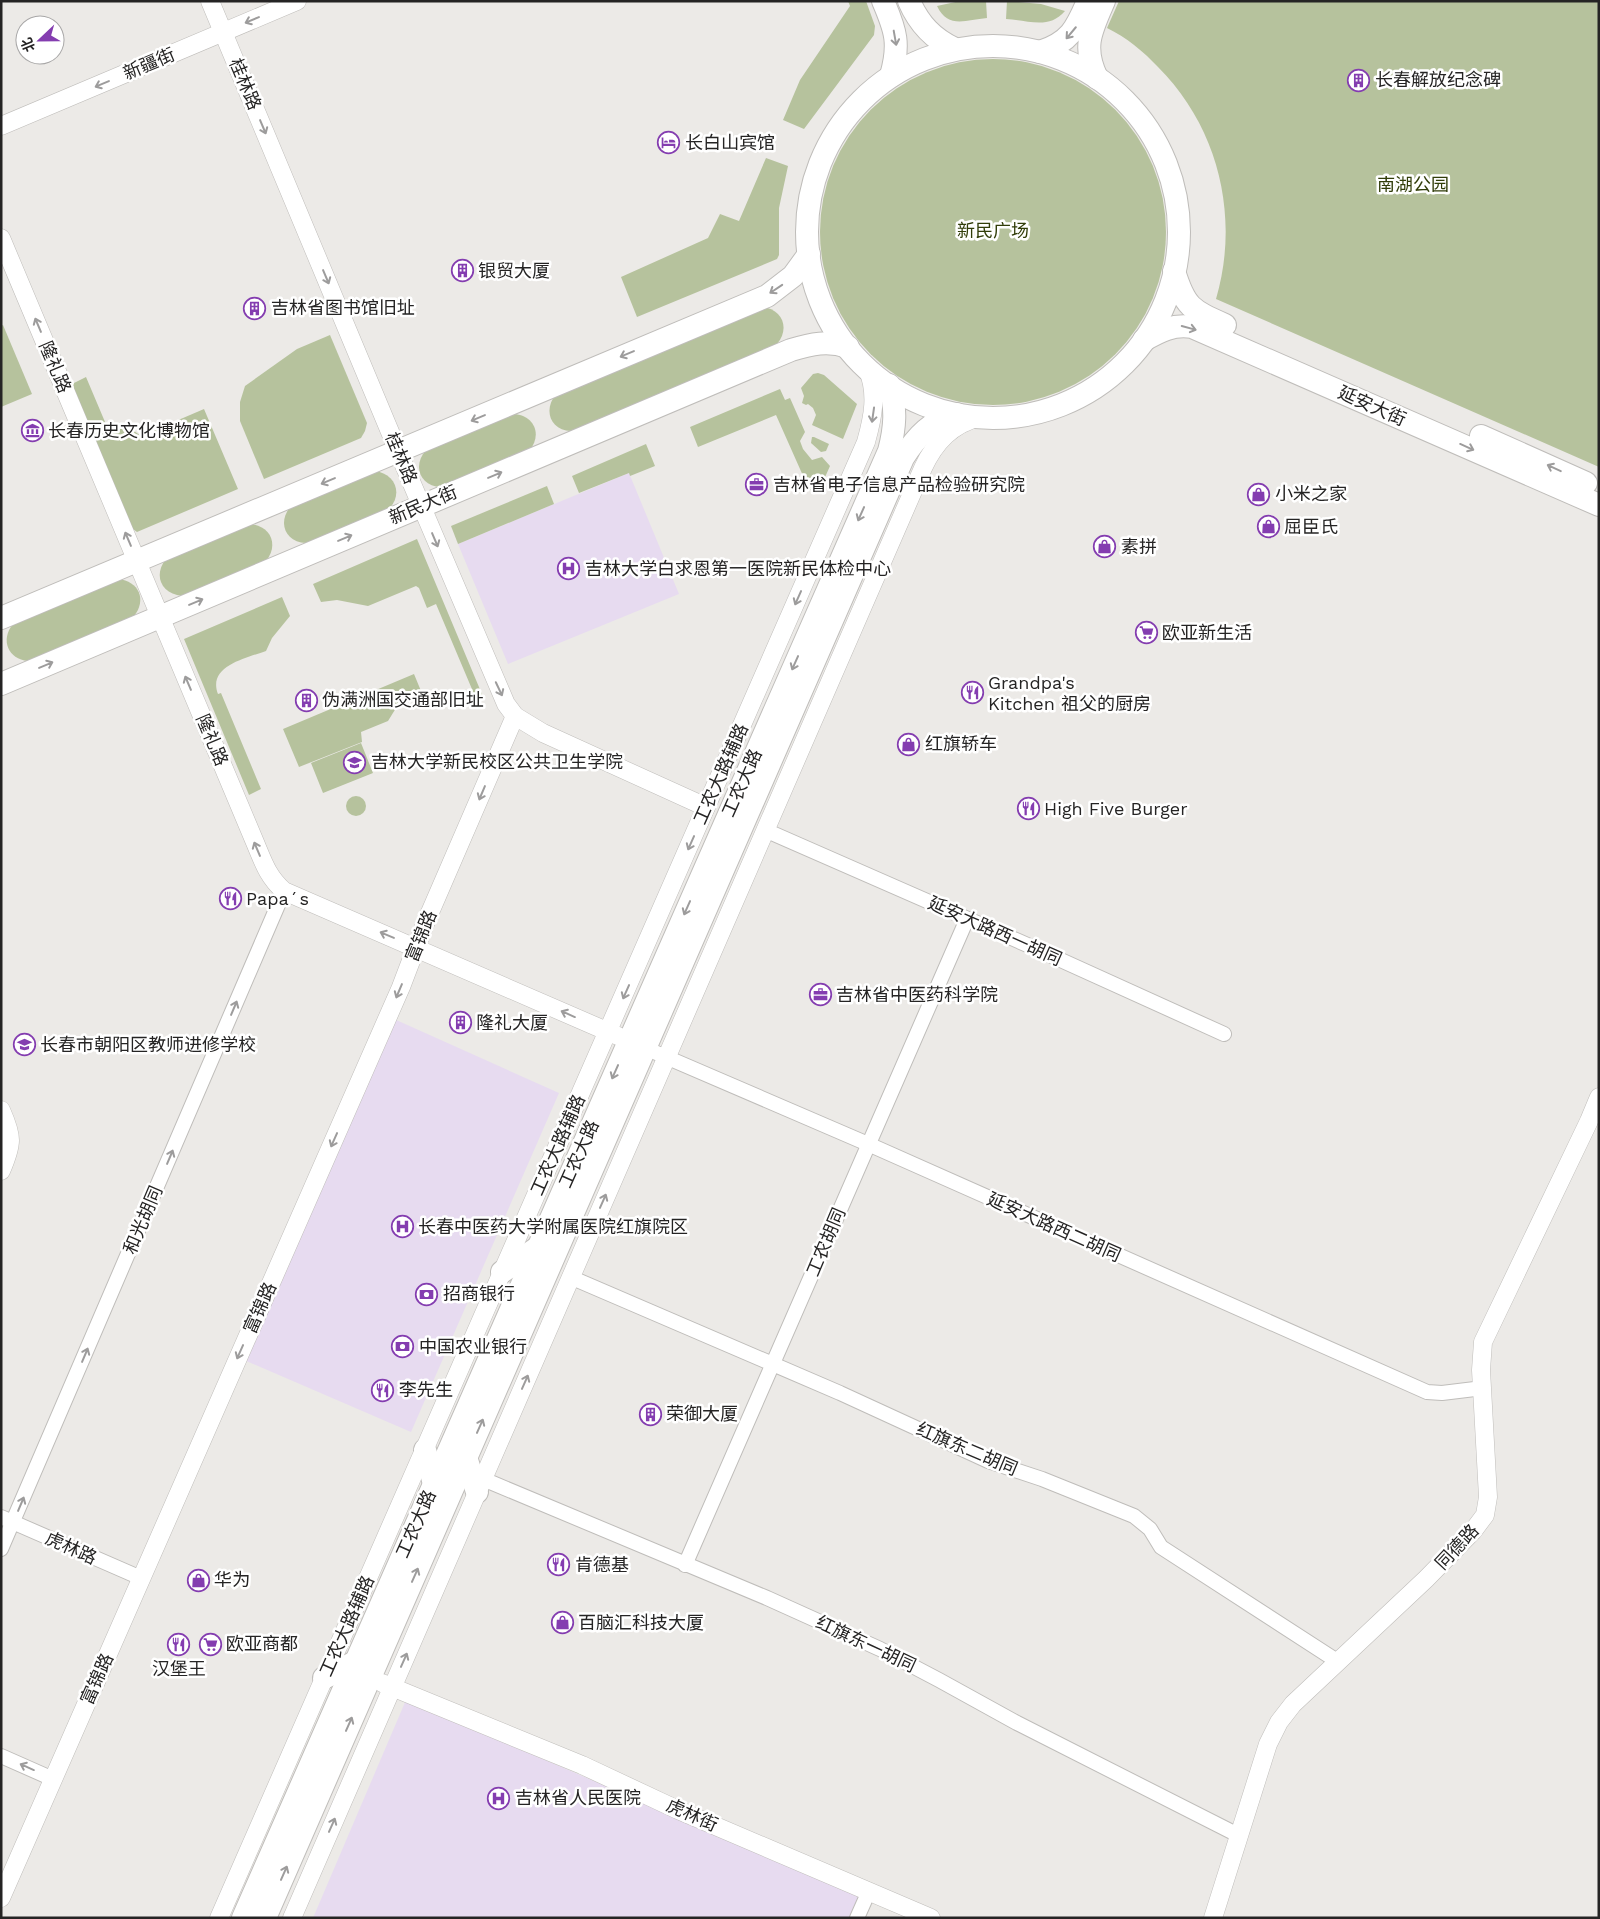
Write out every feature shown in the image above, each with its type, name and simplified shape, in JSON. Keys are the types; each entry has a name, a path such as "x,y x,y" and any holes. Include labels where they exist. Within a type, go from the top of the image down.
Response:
{"main road":[{"path":"883,1 897,42 896,57 891,76"},
{"path":"909,1 921,23 931,34 941,43 955,50"},
{"path":"1040,52 1064,42 1078,25 1088,1"},
{"path":"1097,78 1090,64 1088,52 1091,31 1104,1"},
{"path":"1012,46 1040,52 1069,62 1097,78 1118,94 1132,109 1155,141 1171,178 1178,217 1179,237 1168,295 1160,313 1144,340 1126,362 1111,376 1077,398 1040,412 1020,416 980,417 957,414 922,403 889,385 867,368 848,347 833,325 816,288 809,254 809,208 817,174 827,149 848,114 862,99 891,76 931,56 955,50 1012,46"},
{"path":"1,618 767,296 793,276 809,254"},
{"name":"延安大街","path":"1174,271 1182,294 1198,313 1599,488"},
{"name":"延安大街","path":"1144,340 1159,332 1180,325 1192,327 1599,505"},
{"name":"新民大街","path":"1,684 791,350 825,342 848,347"},
{"name":"工农大路","path":"242,1918 466,1457 637,1044 888,451 895,418 895,405 889,385"},
{"name":"工农大路","path":"265,1918 434,1484 538,1247 637,1044 903,458 912,443 924,430 941,420 957,414"},
{"path":"502,1272 538,1247"},
{"path":"425,1450 434,1484"},
{"path":"466,1457 480,1486"},
{"path":"324,1678 363,1670"}],"street":[{"name":"桂林路","path":"210,1 421,506 506,704 515,716 543,733 706,807"},
{"name":"新疆街","path":"1,126 297,1"},
{"name":"隆礼路","path":"1,238 273,881 284,891 417,947 637,1044"},
{"name":"工农大路辅路","path":"219,1918 866,442 872,421 874,402 871,377 867,368"},
{"path":"292,1918 930,453 948,431 971,419 980,417"},
{"name":"富锦路","path":"1,1898 397,996 515,716"},
{"name":"延安大路西一胡同","path":"765,830 967,918 1224,1034"},
{"name":"和光胡同","path":"1,1549 7,1520 284,891"},
{"name":"工农胡同","path":"685,1565 967,918"},
{"name":"延安大路西二胡同","path":"637,1044 868,1144 1427,1392 1442,1393 1483,1388"},
{"name":"同德路","path":"1213,1918 1268,1744 1279,1722 1293,1704 1426,1579 1473,1531 1485,1515 1488,1497 1481,1370 1483,1342 1599,1097"},
{"path":"1,1110 11,1136 6,1159 1,1171"},
{"name":"红旗东二胡同","path":"570,1277 988,1461 1042,1479 1134,1516 1150,1529 1161,1547 1338,1661"},
{"name":"红旗东一胡同","path":"480,1486 767,1598 880,1649 1017,1723 1238,1835"},
{"name":"虎林路","path":"7,1520 141,1578"},
{"name":"虎林街","path":"363,1670 392,1687 582,1765 678,1810 931,1918"},
{"path":"1,1756 53,1779"},
{"path":"857,1918 868,1891"}],"shaded area":[{"name":"吉林大学白求恩第一医院新民体检中心","path":"629,473 679,594 508,664 458,544"},
{"name":"长春中医药大学附属医院红旗院区","path":"394,1019 559,1093 411,1432 244,1360"},
{"name":"吉林省人民医院","path":"406,1700 861,1896 851,1918 313,1918"}],"green space":[{"path":"848,1 866,1 875,26 874,35 804,129 783,120 800,80 850,6"},
{"path":"960,1 986,1 987,18 964,21 952,20 946,18 937,6"},
{"path":"1007,1 1041,4 1065,11 1059,17 1045,22 1006,19"},
{"name":"南湖公园","path":"1119,1 1599,1 1599,467 1216,299 1223,268 1226,237 1219,175 1196,117 1179,91 1147,56 1134,45 1107,28"},
{"name":"新民广场","path":"993,59 1027,63 1059,73 1089,89 1115,110 1136,136 1152,166 1162,198 1166,232 1162,266 1152,298 1136,328 1115,354 1089,375 1059,391 1027,401 993,405 959,401 927,391 897,375 871,354 850,328 834,298 824,266 820,232 824,198 834,166 850,136 871,110 897,89 927,73 959,63"},
{"path":"766,158 788,166 779,208 779,255 777,259 637,317 621,277 708,238 720,214 739,221"},
{"path":"762,307 775,312 782,321 784,326 783,332 777,344 571,431 558,427 551,418 550,406 556,394"},
{"path":"3,325 32,394 1,407 1,326"},
{"path":"330,335 367,423 365,431 361,438 264,479 240,421 240,402 245,386 297,349"},
{"path":"813,374 824,375 857,404 843,439 812,425 816,415 813,408 808,404 802,403 804,396 801,388"},
{"path":"86,377 108,429 123,423 141,436 204,409 238,489 137,532 133,529 72,386"},
{"path":"780,389 785,400 790,398 805,432 800,441 803,449 812,460 822,457 830,466 818,493 801,486 804,478 776,415 698,447 690,427"},
{"path":"514,414 527,418 534,427 535,439 529,451 441,487 434,486 423,479 420,474 419,462 426,450"},
{"path":"812,437 829,444 826,451 821,452 811,443"},
{"path":"646,444 655,466 630,476 629,473 579,493 572,476"},
{"path":"374,471 387,476 395,485 396,496 390,508 306,543 299,542 288,535 285,530 284,518 291,506"},
{"path":"547,486 554,504 458,544 451,526"},
{"path":"250,524 263,528 271,537 272,549 266,561 182,596 169,592 164,588 161,583 160,571 166,559"},
{"path":"417,539 484,699 477,701 436,604 427,608 419,588 416,586 368,606 337,600 321,602 313,584"},
{"path":"118,579 131,583 139,592 140,604 134,616 28,661 15,657 11,653 8,648 7,636 13,624"},
{"path":"282,597 290,616 272,638 266,651 240,660 223,670 218,676 216,684 218,694 221,693 261,789 249,795 184,639"},
{"path":"414,674 421,691 401,700 388,721 361,732 362,742 299,767 283,729"},
{"path":"361,743 373,773 323,793 311,763"},
{"path":"352,796 360,796 366,802 366,810 360,816 352,816 346,810 346,802"}],"place":[{"name":"长春解放纪念碑","path":"1359,80"},
{"name":"长白山宾馆","path":"669,143"},
{"name":"银贸大厦","path":"462,271"},
{"name":"吉林省图书馆旧址","path":"255,308"},
{"name":"长春历史文化博物馆","path":"32,431"},
{"name":"吉林省电子信息产品检验研究院","path":"757,485"},
{"name":"小米之家","path":"1259,494"},
{"name":"屈臣氏","path":"1268,527"},
{"name":"素拼","path":"1105,547"},
{"name":"吉林大学白求恩第一医院新民体检中心","path":"569,569"},
{"name":"欧亚新生活","path":"1146,633"},
{"name":"Grandpa's Kitchen 祖父的厨房","path":"972,693"},
{"name":"伪满洲国交通部旧址","path":"306,700"},
{"name":"红旗轿车","path":"909,744"},
{"name":"吉林大学新民校区公共卫生学院","path":"355,762"},
{"name":"High Five Burger","path":"1028,809"},
{"name":"Papa´s","path":"230,899"},
{"name":"吉林省中医药科学院","path":"820,995"},
{"name":"隆礼大厦","path":"460,1023"},
{"name":"长春市朝阳区教师进修学校","path":"24,1045"},
{"name":"长春中医药大学附属医院红旗院区","path":"402,1227"},
{"name":"招商银行","path":"427,1294"},
{"name":"中国农业银行","path":"403,1347"},
{"name":"李先生","path":"383,1390"},
{"name":"荣御大厦","path":"650,1414"},
{"name":"肯德基","path":"559,1565"},
{"name":"华为","path":"198,1580"},
{"name":"百脑汇科技大厦","path":"562,1623"},
{"name":"汉堡王","path":"179,1644"},
{"name":"欧亚商都","path":"210,1644"},
{"name":"吉林省人民医院","path":"499,1798"}]}
